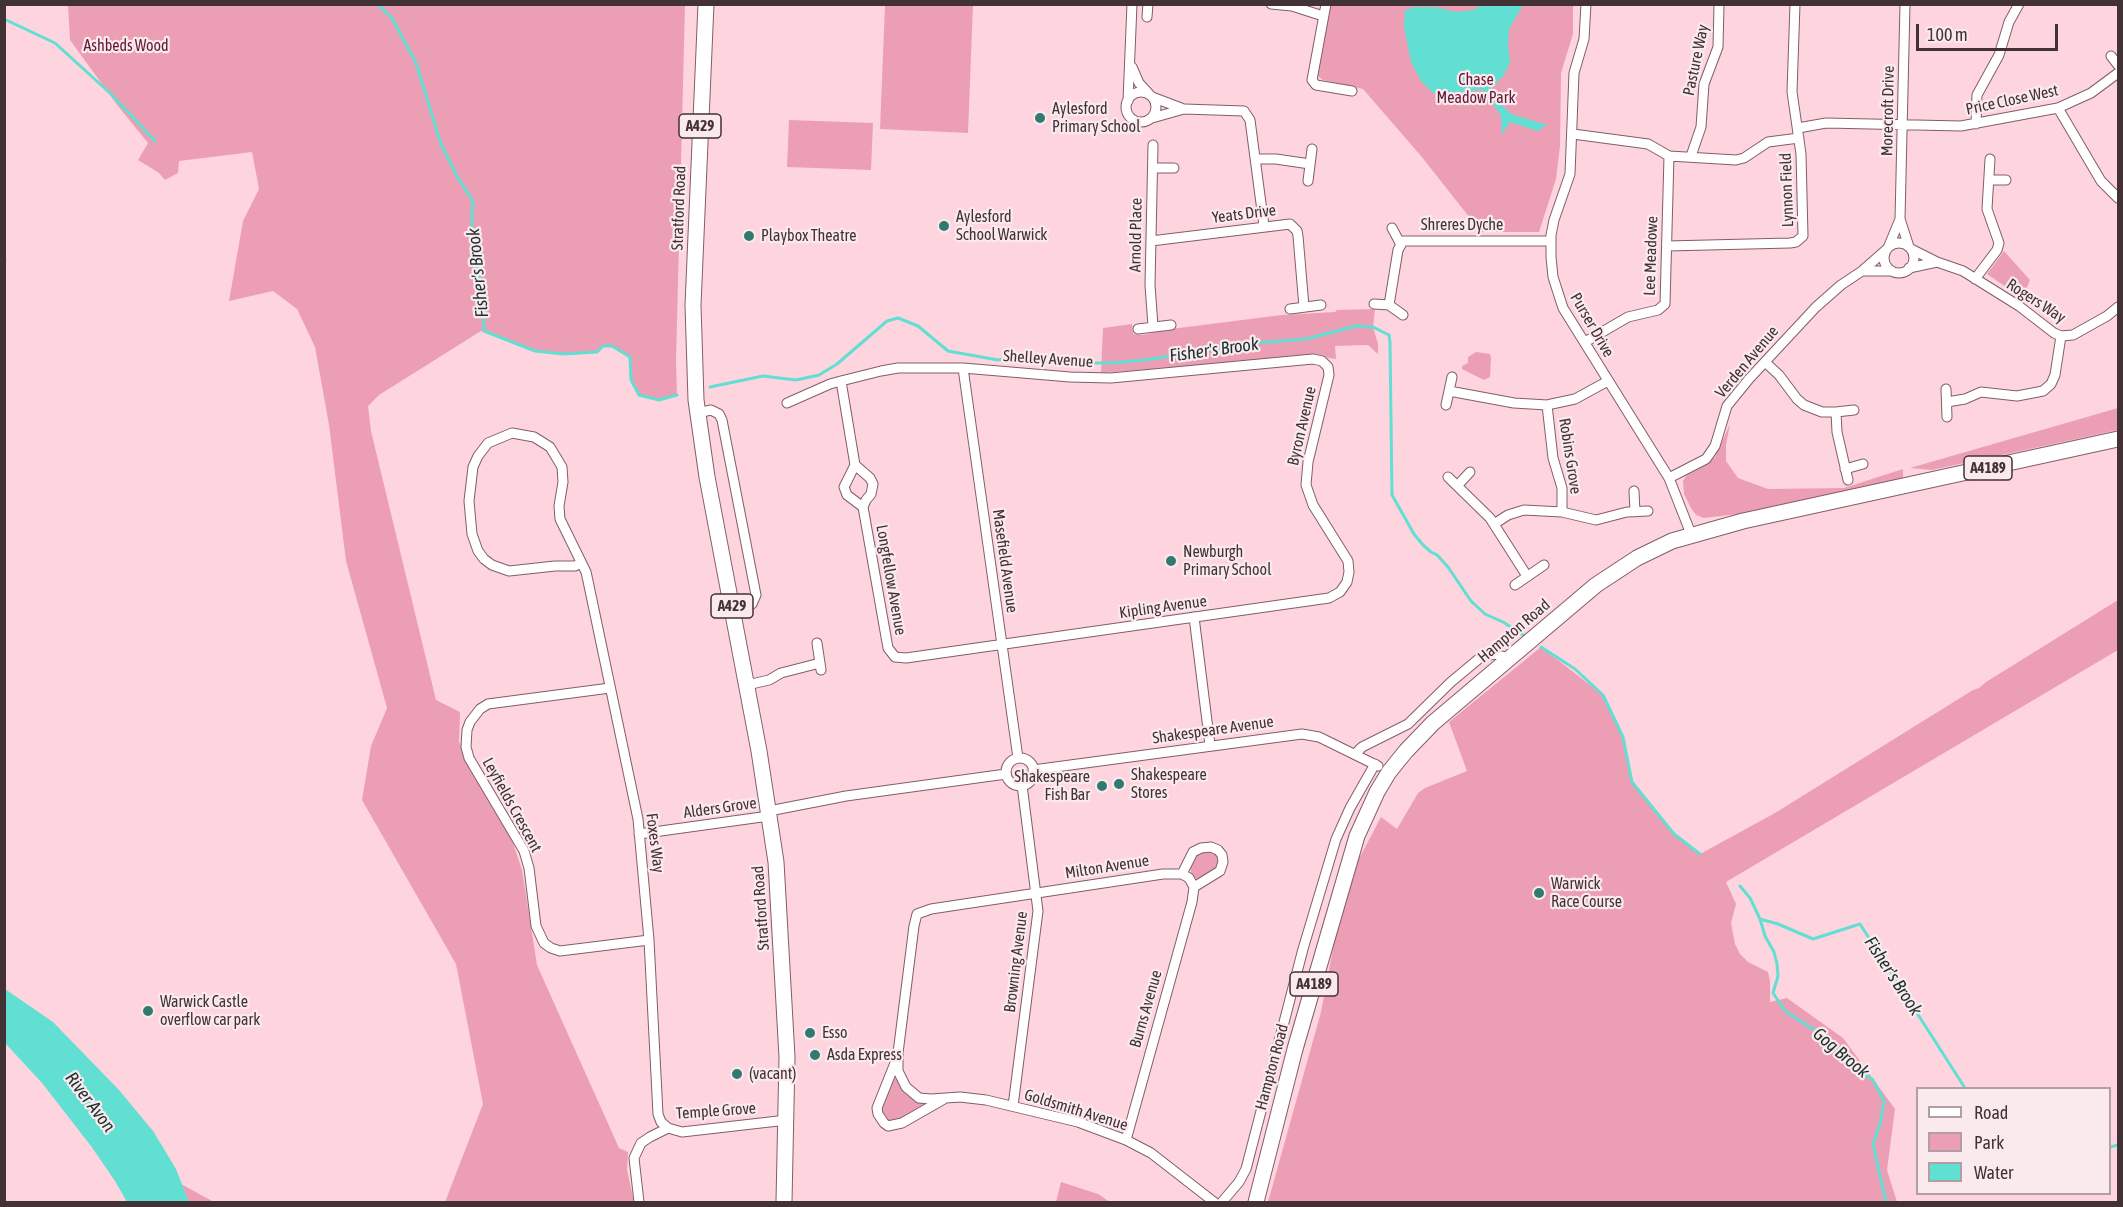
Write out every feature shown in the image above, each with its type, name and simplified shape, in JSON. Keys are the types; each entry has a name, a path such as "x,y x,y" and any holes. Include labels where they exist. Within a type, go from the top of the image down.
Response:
{"main road":[{"name":"Stratford Road","path":"706,4 693,305 693,356 697,413 707,477 747,686 776,862 787,1057 784,1203"},
{"name":"Hampton Road","path":"1256,1203 1295,1049 1351,852 1369,806 1389,772 1422,734 1596,585 1656,548 1691,534 1743,521 2118,439"}],"street":[{"path":"1132,4 1127,112 1132,119 1143,122 1184,109 1244,111 1250,120 1264,226"},
{"path":"1147,17 1148,4"},
{"path":"1271,4 1292,6 1323,16"},
{"path":"1326,4 1312,80 1316,85 1352,91"},
{"name":"Purser Drive","path":"1586,4 1584,39 1574,73 1570,174 1554,220 1550,241 1553,277 1559,301 1669,478 1691,534"},
{"path":"1711,4 1719,5"},
{"name":"Lynnon Field","path":"1667,246 1790,243 1800,240 1803,236 1799,138 1791,92 1795,4"},
{"name":"Morecroft Drive","path":"1905,4 1900,219 1910,248"},
{"path":"1976,124 1977,95 1999,55 2009,22 2019,4"},
{"name":"Pasture Way","path":"1691,156 1701,127 1704,84 1718,47 1719,5"},
{"path":"2111,56 2118,65"},
{"path":"1130,62 1137,80 1151,96 1156,108 1152,118"},
{"name":"Price Close West","path":"1798,128 1826,123 1954,127 1976,124 2058,108 2091,93 2118,73"},
{"path":"1128,101 1136,93 1141,93 1184,109"},
{"path":"2058,108 2105,187 2118,198"},
{"path":"1573,134 1648,144 1670,156 1740,160 1768,142 1799,138"},
{"name":"Arnold Place","path":"1153,145 1150,285 1153,326"},
{"path":"1308,181 1312,149"},
{"name":"Lee Meadowe","path":"1585,342 1628,317 1658,310 1664,306 1670,156"},
{"path":"1256,159 1276,159 1310,164"},
{"path":"1975,279 2000,243 1987,209 1989,159"},
{"path":"1153,168 1174,168"},
{"path":"1989,180 2006,180"},
{"name":"Morecroft Drive","path":"1887,249 1900,219"},
{"name":"Yeats Drive","path":"1151,241 1287,224 1297,231 1304,307"},
{"path":"1392,228 1400,243"},
{"name":"Shreres Dyche","path":"1389,305 1400,243 1407,240 1550,241"},
{"path":"1892,271 1884,261 1887,249 1896,243 1910,248 1914,257 1909,268"},
{"name":"Rogers Way","path":"1910,248 1937,262 1955,267 2019,306 2061,336 2073,335 2107,316 2118,307"},
{"name":"Verden Avenue","path":"1669,478 1706,459 1715,446 1727,406 1765,362 1840,285 1862,271 1887,249"},
{"path":"1862,271 1901,272 1937,262"},
{"path":"1374,304 1389,305 1403,315"},
{"path":"1290,309 1321,305"},
{"path":"1138,329 1171,325"},
{"path":"1947,402 1981,393 2017,396 2043,391 2051,384 2055,375 2061,336"},
{"name":"Shelley Avenue","path":"787,403 841,381 888,369 963,368 1111,378 1206,371 1312,359"},
{"name":"Byron Avenue","path":"1312,359 1326,363 1329,375 1308,462 1306,485 1313,505 1348,561 1349,567 1349,577 1345,586 1329,598"},
{"path":"1765,362 1804,405 1822,412 1854,410"},
{"name":"Masefield Avenue","path":"963,368 1018,758"},
{"path":"1446,405 1452,377"},
{"name":"Longfellow Avenue","path":"841,381 855,465 844,487 847,495 863,507"},
{"path":"1449,391 1514,403 1547,405 1575,399 1608,381"},
{"path":"1946,389 1947,417"},
{"name":"Robins Grove","path":"1547,405 1553,458 1562,488 1562,512"},
{"path":"697,413 711,410 719,414 722,420 756,595 752,604 733,614"},
{"path":"1836,412 1837,432 1848,480"},
{"name":"Foxes Way","path":"581,563 575,566 509,571 492,565 484,559 478,551 472,534 469,491 472,467 488,443 512,433 527,434 540,439 555,454 563,474 559,506 560,519 581,563 588,581 639,834 649,940 658,1114 668,1128"},
{"path":"1845,469 1863,464"},
{"name":"Longfellow Avenue","path":"855,465 870,478 873,484 871,494 863,507 888,648 891,654 895,657 906,658 1001,645"},
{"path":"1457,486 1470,472"},
{"path":"1448,477 1494,524 1527,576"},
{"path":"1634,491 1635,512"},
{"name":"Robins Grove","path":"1494,524 1508,515 1524,510 1562,512 1596,520 1648,511"},
{"path":"1515,585 1544,565"},
{"name":"Kipling Avenue","path":"1001,645 1329,598"},
{"path":"1194,617 1210,745"},
{"path":"747,686 769,680 781,673 821,667 817,643"},
{"path":"1355,754 1362,747 1408,724 1451,682 1481,657 1494,654 1510,658"},
{"name":"Leyfields Crescent","path":"610,688 488,704 480,709 470,722 466,747 469,758 524,851 529,868 536,926 544,943 560,951 649,940"},
{"name":"Shakespeare Avenue","path":"1033,770 1302,734 1319,737 1389,772"},
{"path":"1018,758 1027,760 1033,770 1030,781 1022,785 1012,784 1006,774 1010,762 1018,758"},
{"name":"Hampton Road","path":"1222,1203 1246,1169 1303,950 1336,839 1375,764"},
{"path":"769,813 846,796 1006,774"},
{"name":"Browning Avenue","path":"1013,1106 1038,911 1022,785"},
{"name":"Alders Grove","path":"639,834 769,813"},
{"path":"1206,847 1218,850 1223,862 1220,871 1194,887 1189,878 1182,874 1193,852 1206,847"},
{"name":"Milton Avenue","path":"898,1053 917,914 931,909 1163,874 1182,874"},
{"name":"Burns Avenue","path":"1126,1140 1192,902 1194,887"},
{"path":"898,1053 877,1108 881,1119 888,1126 902,1123 946,1098"},
{"name":"Goldsmith Avenue","path":"898,1053 898,1071 906,1087 919,1098 960,1097 986,1100 1078,1122 1126,1140 1151,1153 1214,1203"},
{"name":"Temple Grove","path":"639,1203 635,1167 636,1152 645,1140 668,1128 682,1132 787,1120"}],"green space":[{"name":"Ashbeds Wood","path":"68,5 685,5 677,395 659,400 639,395 631,380 630,357 612,346 603,346 597,352 566,355 535,351 481,331 379,395 368,406 371,431 436,700 460,712 459,742 513,843 522,870 537,965 619,1148 628,1152 627,1170 634,1202 445,1202 483,1104 456,964 362,800 371,746 387,708 346,561 329,425 315,347 297,309 273,291 229,301 243,221 259,189 252,152 179,161 178,173 165,180 159,173 138,160 148,143 70,40"},
{"path":"885,5 973,5 968,133 880,129"},
{"name":"Chase Meadow Park","path":"1331,5 1573,5 1573,34 1561,73 1560,146 1556,179 1539,232 1481,232 1421,156 1363,89 1323,80 1316,75"},
{"path":"789,120 873,123 871,170 787,167"},
{"path":"2004,251 2030,280 2027,287 2028,302 1987,274"},
{"path":"1375,309 1373,327 1378,344 1378,354 1368,345 1335,346 1336,359 1318,356 1101,373 1103,328 1132,324 1133,334 1143,335 1171,329 1282,315"},
{"path":"1476,352 1490,354 1490,377 1484,380 1462,369 1462,366 1468,363 1468,357"},
{"path":"2118,408 2118,430 1932,470 1910,468"},
{"path":"1730,424 1726,461 1738,478 1768,489 1844,488 1903,469 1903,481 1738,514 1704,518 1696,515 1691,508 1684,494 1683,481 1687,475 1706,465 1715,457"},
{"name":"Warwick Race Course","path":"2118,600 2118,650 1726,882 1736,904 1731,923 1735,944 1740,954 1748,962 1768,972 1770,1002 1787,998 1843,1038 1895,1109 1887,1170 1897,1202 1268,1202 1321,1012 1336,933 1352,872 1381,817 1397,829 1418,793 1467,771 1449,722 1541,647 1603,695 1623,737 1632,782 1674,834 1700,854 1775,813"},
{"path":"1210,851 1215,853 1219,859 1216,871 1197,879 1191,873 1191,867 1198,854"},
{"path":"895,1078 913,1099 931,1104 894,1122 887,1121 881,1113 882,1099 892,1079"},
{"path":"1061,1182 1098,1194 1110,1202 1056,1202"},
{"path":"181,1184 214,1202 189,1202"}],"water":[{"path":"1482,5 1523,5 1509,29 1510,62 1504,75 1492,88 1501,104 1511,114 1547,125 1538,131 1510,122 1502,135 1501,116 1483,90 1434,94 1421,81 1411,62 1404,26 1405,10 1415,7 1436,7 1456,12 1473,10"},
{"name":"River Avon","path":"5,989 53,1022 119,1090 153,1131 176,1169 189,1202 127,1202 91,1146 42,1083 5,1043"}],"waterway":[{"name":"Fisher's Brook","path":"377,4 392,18 416,63 441,144 458,178 473,201 471,239 483,295 484,331 535,351 563,354 597,352 603,346 612,346 630,357 631,380 639,395 659,400 677,395"},
{"path":"4,19 55,43 111,94 155,141"},
{"name":"Fisher's Brook","path":"710,387 763,376 796,380 819,375 837,364 887,321 898,318 918,326 948,351 998,360 1011,358 1018,361 1073,363 1114,363 1152,359 1242,344 1306,339 1356,326 1373,327 1389,335 1390,342 1392,495 1414,534 1448,567 1471,601 1485,614 1525,636"},
{"name":"Fisher's Brook","path":"1541,647 1575,669 1603,695 1623,737 1632,782 1674,834 1700,854"},
{"name":"Fisher's Brook","path":"1740,886 1750,898 1760,919 1813,939 1860,924 1964,1087"},
{"name":"Gog Brook","path":"1760,919 1777,964 1778,976 1773,993 1785,1011 1819,1033 1846,1060 1873,1080 1884,1101 1880,1124 1873,1144 1886,1202"},
{"name":"Fisher's Brook","path":"2111,1147 2118,1145"}],"place":[{"name":"Aylesford Primary School","path":"1040,118"},
{"name":"Aylesford School Warwick","path":"944,226"},
{"name":"Playbox Theatre","path":"749,236"},
{"name":"Newburgh Primary School","path":"1171,561"},
{"name":"Shakespeare Stores","path":"1119,784"},
{"name":"Shakespeare Fish Bar","path":"1102,786"},
{"name":"Warwick Race Course","path":"1539,893"},
{"name":"Warwick Castle overflow car park","path":"148,1011"},
{"name":"Esso","path":"810,1033"},
{"name":"Asda Express","path":"815,1055"},
{"name":"(vacant)","path":"737,1074"}]}
